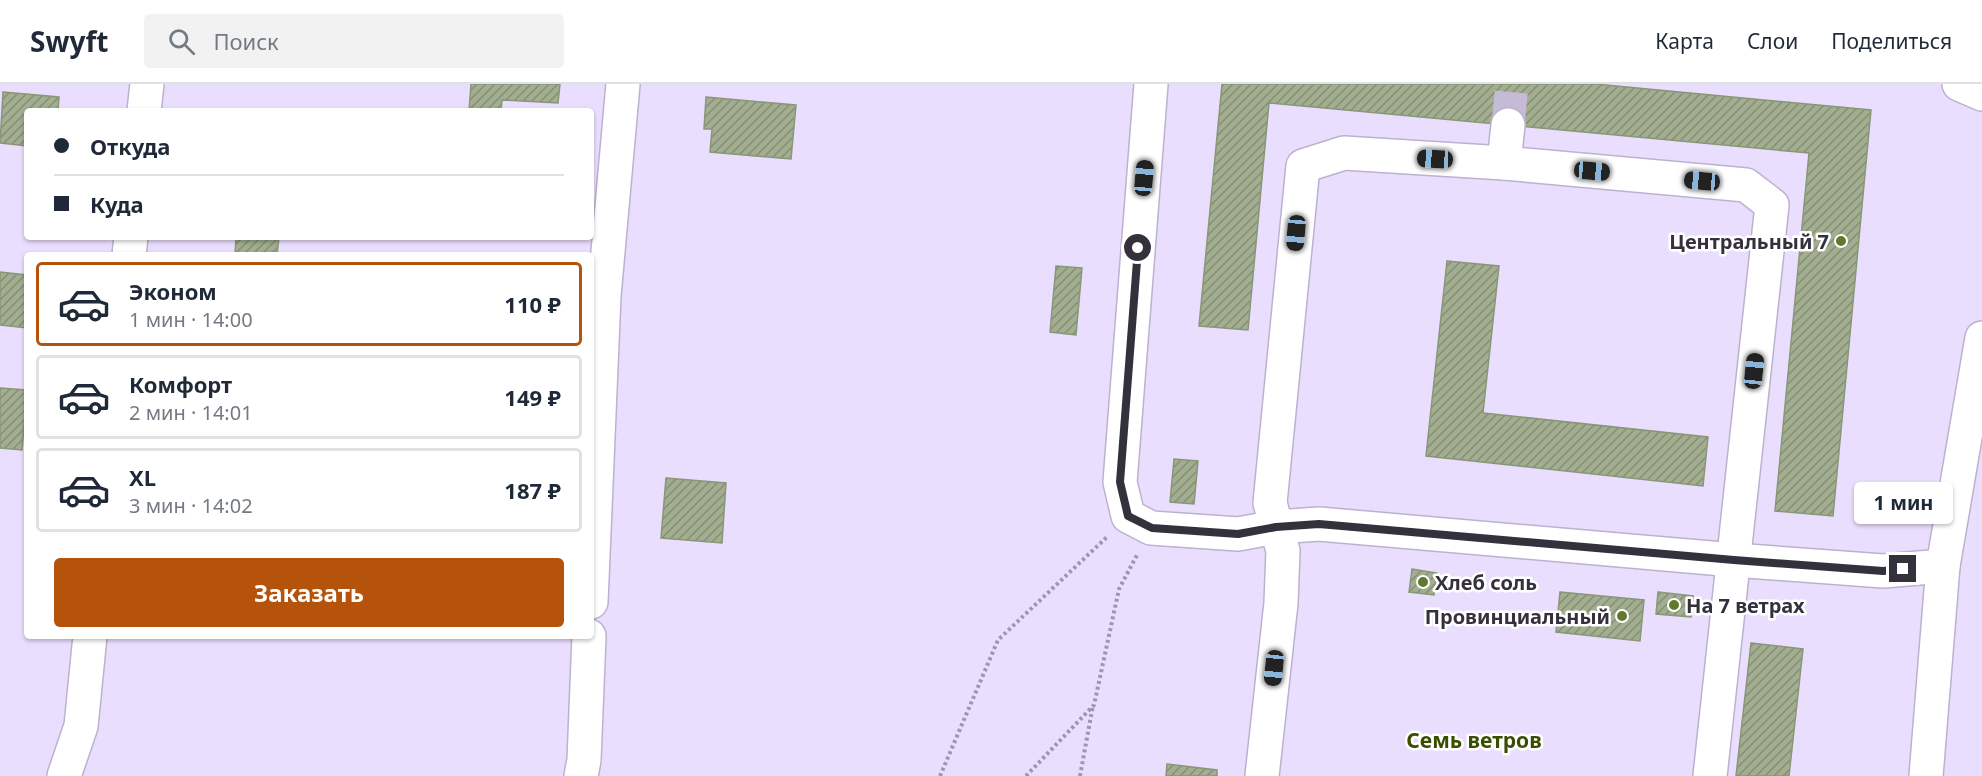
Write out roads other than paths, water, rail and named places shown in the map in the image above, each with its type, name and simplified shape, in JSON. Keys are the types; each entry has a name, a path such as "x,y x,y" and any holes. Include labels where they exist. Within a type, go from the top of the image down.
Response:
{"street":[{"path":"144,108 147,84"},
{"path":"594,531 604,296 623,84"},
{"path":"1151,84 1120,482 1140,522 1238,534 1276,527 1319,524 1883,571 1943,566"},
{"path":"1959,84 1982,94"},
{"path":"1504,163 1508,125"},
{"path":"1262,776 1281,603 1283,551 1270,503 1303,166 1344,153 1504,163 1746,185 1773,205 1710,776"},
{"path":"1926,776 1943,566 1982,338"},
{"path":"64,776 81,726 90,639"},
{"path":"581,776 584,760 590,639"}],"tunnel":[{"path":"1508,125 1512,84"}],"place":[{"name":"Центральный 7","path":"1841,241"},
{"name":"Хлеб соль","path":"1423,582"},
{"name":"На 7 ветрах","path":"1674,605"},
{"name":"Провинциальный","path":"1622,616"}],"district":[{"name":"Семь ветров","path":"1474,740"}]}
